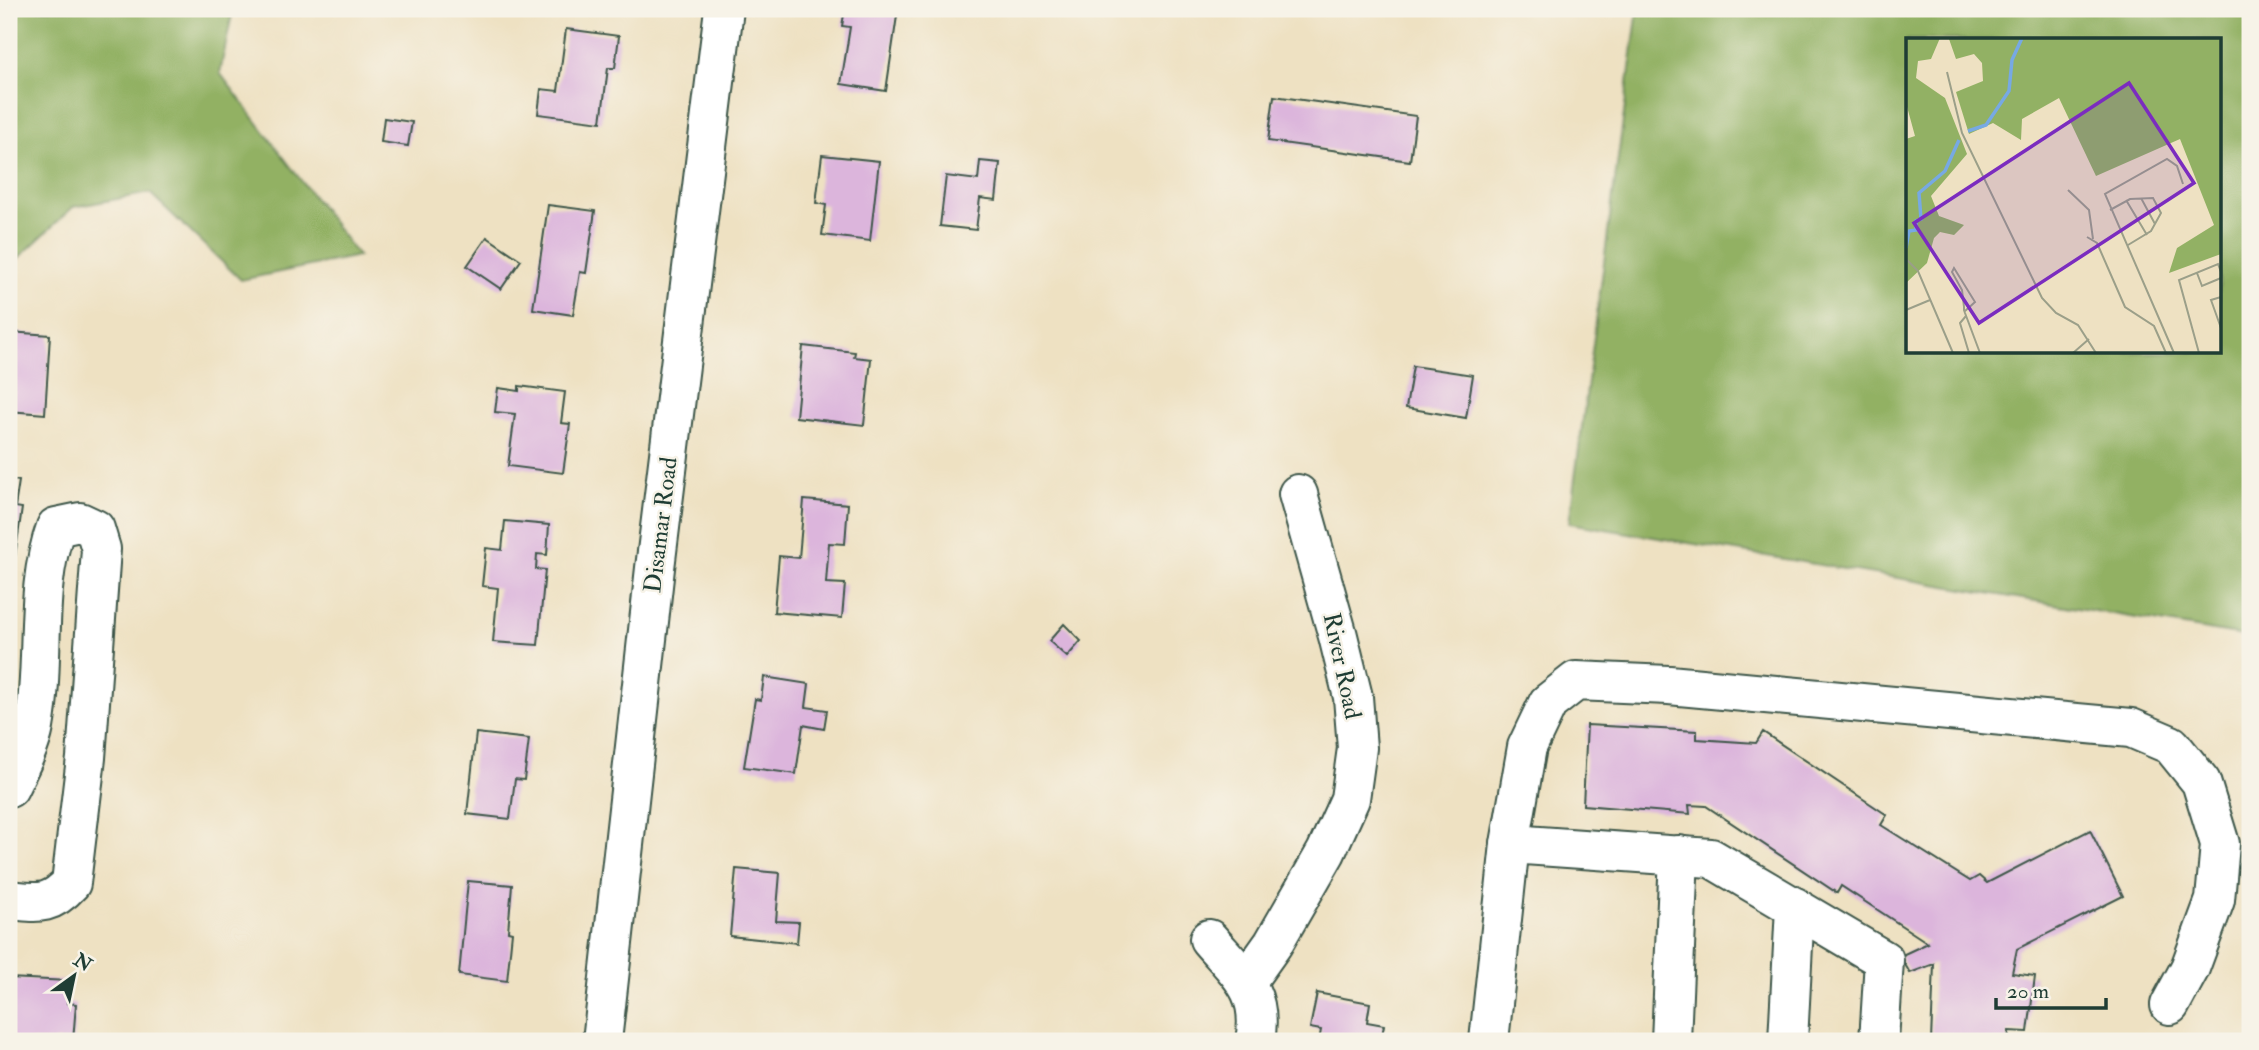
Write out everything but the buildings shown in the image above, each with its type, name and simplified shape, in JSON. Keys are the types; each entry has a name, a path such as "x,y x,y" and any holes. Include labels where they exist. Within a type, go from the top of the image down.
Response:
{"street":[{"name":"Disamar Road","path":"602,1041 655,568 724,9"},
{"name":"River Road","path":"1246,982 1273,944 1326,852 1350,799 1357,748 1353,697 1298,494"},
{"path":"9,788 33,731 38,702 47,552 56,527 80,522 95,529 101,549 86,758 71,883 57,898 32,903 9,900"},
{"path":"1489,1041 1510,844 1527,747 1548,703 1576,681 1668,685 2131,728 2171,745 2202,782 2220,844 2216,900 2190,968 2170,1005"},
{"path":"1510,844 1711,858 1884,960 1879,1041"},
{"path":"1671,1041 1679,855"},
{"path":"1788,1041 1795,907"},
{"path":"1209,939 1246,982 1257,1004 1258,1026 1255,1041"}],"green space":[{"path":"9,9 233,9 220,73 358,256 241,280 150,193 73,207 9,267"},
{"path":"1638,9 2250,9 2250,637 1569,523"}],"waterway":[{"path":"9,21 16,9"}]}
